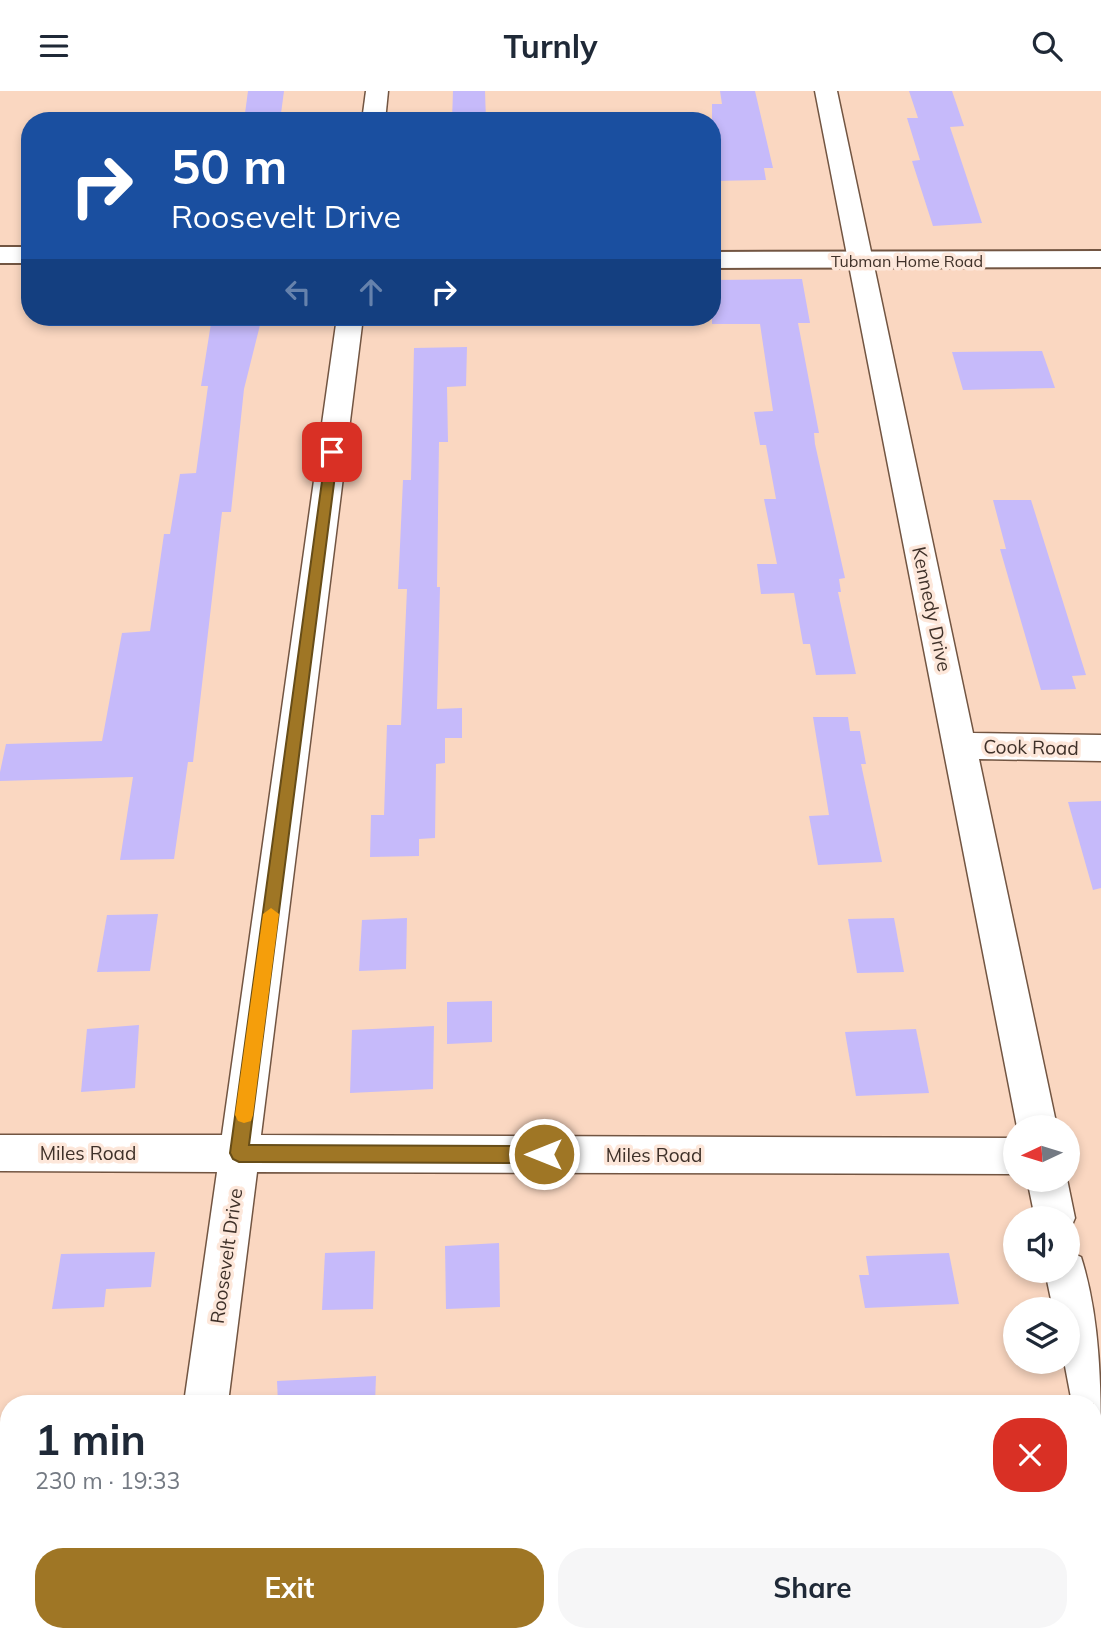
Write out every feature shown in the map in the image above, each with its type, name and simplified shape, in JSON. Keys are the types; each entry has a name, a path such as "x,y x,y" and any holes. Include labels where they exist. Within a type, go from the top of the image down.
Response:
{"street":[{"path":"374,112 377,91"},
{"name":"Kennedy Drive","path":"826,91 858,261 961,746 1035,1115"},
{"path":"0,255 21,255"},
{"name":"Tubman Home Road","path":"721,260 1101,259"},
{"name":"Roosevelt Drive","path":"207,1395 349,326"},
{"name":"Cook Road","path":"961,746 1101,747"},
{"name":"Miles Road","path":"0,1153 1003,1156"},
{"path":"1069,1283 1092,1395"}],"building":[{"path":"248,91 284,91 281,112 245,112"},
{"path":"453,91 485,91 486,112 452,112"},
{"path":"720,91 755,91 773,168 764,168 766,180 721,181 721,112 712,112 712,104 722,104"},
{"path":"909,91 952,91 964,126 950,127 982,223 933,226 912,161 920,160 907,118 918,118"},
{"path":"802,279 810,323 798,323 819,433 814,433 815,444 845,578 839,579 841,592 838,592 856,674 816,675 810,644 803,644 794,593 761,594 757,564 777,564 764,499 776,499 766,445 760,445 754,412 773,411 760,324 721,324 721,280"},
{"path":"211,326 260,326 244,389 231,512 222,512 193,762 188,762 174,859 120,860 133,777 0,781 0,772 6,744 102,741 122,633 150,631 164,534 170,534 180,474 196,473 208,386 201,386"},
{"path":"467,347 466,386 447,387 448,442 439,442 437,587 440,587 437,709 462,708 462,738 445,738 445,763 436,764 435,838 419,839 419,856 370,857 371,815 384,815 387,725 401,725 407,589 398,589 403,480 411,480 414,348"},
{"path":"1042,351 1055,388 963,390 952,352"},
{"path":"993,500 1031,500 1086,675 1072,676 1076,689 1041,690 1000,549 1006,549"},
{"path":"813,717 848,717 850,731 860,731 866,764 861,764 882,862 818,865 809,816 829,815"},
{"path":"1101,801 1101,888 1093,890 1068,802"},
{"path":"158,914 150,971 97,972 107,915"},
{"path":"407,918 406,969 359,971 362,920"},
{"path":"894,918 904,972 857,973 848,919"},
{"path":"492,1001 492,1042 447,1044 447,1002"},
{"path":"139,1025 135,1088 81,1092 87,1029"},
{"path":"434,1026 433,1089 350,1093 352,1030"},
{"path":"916,1029 929,1093 856,1096 845,1032"},
{"path":"499,1243 500,1307 446,1309 445,1246"},
{"path":"375,1251 373,1309 322,1310 325,1253"},
{"path":"155,1252 151,1287 106,1289 104,1307 52,1309 61,1254"},
{"path":"949,1253 959,1304 865,1308 859,1275 869,1275 866,1256"},
{"path":"376,1376 375,1395 278,1395 277,1381"}],"slow traffic":[{"path":"244,1115 271,914"}],"route":[{"path":"332,452 239,1153 544,1154"}]}
